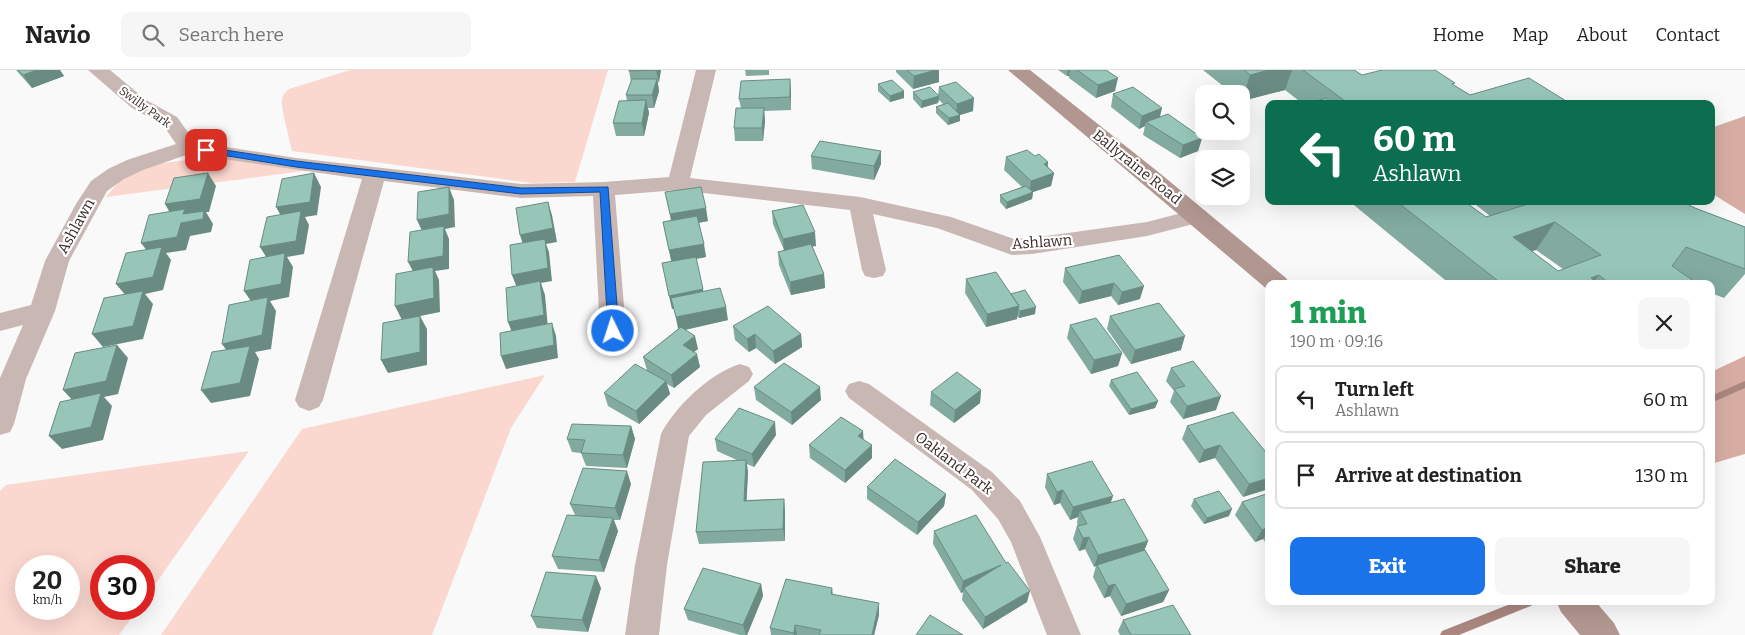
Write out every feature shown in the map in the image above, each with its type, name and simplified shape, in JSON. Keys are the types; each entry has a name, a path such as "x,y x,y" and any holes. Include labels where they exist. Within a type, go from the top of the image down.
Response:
{"main road":[{"name":"Ballyraine Road","path":"1018,70 1272,280"},
{"path":"1576,605 1602,635"}],"street":[{"name":"Swilly Park","path":"98,70 139,104 170,121 188,147"},
{"path":"678,183 706,70"},
{"name":"Ashlawn","path":"0,424 13,378 42,311 57,261 87,204 99,186 116,174 135,165 188,147 296,164 521,191 604,189 678,183 860,204 943,222 1012,247 1032,246 1147,229 1197,216"},
{"path":"309,400 375,173"},
{"path":"604,189 613,331"},
{"path":"860,204 874,270"},
{"path":"0,322 42,311"},
{"path":"642,635 651,565 674,434 682,420 693,409 740,374"},
{"name":"Oakland Park","path":"859,391 982,481 1009,510 1025,537 1064,635"}],"shaded area":[{"path":"350,70 608,70 575,182 532,183 292,151 282,108 284,94 289,89"},
{"path":"1745,116 1745,214 1715,195 1715,127"},
{"path":"210,157 310,170 106,197 123,177 150,165"},
{"path":"1745,356 1745,454 1715,463 1715,370"},
{"path":"545,375 511,428 432,635 161,635 302,429"},
{"path":"249,451 155,584 155,555 90,555 90,620 130,620 119,635 0,635 0,491 6,485"}],"building":[{"path":"18,70 37,70 23,75"},
{"path":"907,70 936,70 914,76"},
{"path":"1077,70 1106,70 1118,78 1098,85"},
{"path":"1244,70 1269,70 1250,75"},
{"path":"1303,70 1354,70 1362,75 1382,70 1435,70 1455,83 1452,84 1470,95 1529,78 1565,100 1344,100"},
{"path":"632,79 657,79 652,95 626,95"},
{"path":"790,79 790,97 739,99 741,81"},
{"path":"892,80 904,91 890,96 878,84"},
{"path":"956,82 974,98 957,104 939,87"},
{"path":"930,87 939,96 922,101 913,92"},
{"path":"1133,87 1162,108 1142,116 1113,94"},
{"path":"646,100 642,123 613,123 619,101"},
{"path":"948,103 960,115 949,118 936,107"},
{"path":"736,108 764,108 762,128 734,128"},
{"path":"1168,114 1195,133 1195,140 1197,140 1183,145 1146,122"},
{"path":"820,141 881,151 874,166 811,156"},
{"path":"1027,150 1035,156 1039,154 1048,162 1044,164 1054,173 1031,181 1006,157"},
{"path":"208,173 200,199 165,204 174,178"},
{"path":"314,173 310,202 276,207 282,179"},
{"path":"1026,186 1033,192 1007,202 1000,195"},
{"path":"449,187 449,214 417,220 418,192"},
{"path":"701,187 706,208 670,214 665,192"},
{"path":"548,202 553,228 520,235 516,208"},
{"path":"803,205 815,232 783,239 772,211"},
{"path":"1401,205 1470,205 1486,217 1525,205 1689,205 1745,227 1745,269 1686,247 1672,266 1692,280 1605,280 1599,275 1591,278 1594,280 1497,280","holes":["1555,222 1601,255 1558,271 1513,237"]},
{"path":"185,209 183,214 204,211 203,219 181,223 177,237 141,243 149,215"},
{"path":"301,211 296,241 260,247 267,217"},
{"path":"697,216 704,244 669,250 663,222"},
{"path":"444,226 443,256 408,262 410,232"},
{"path":"545,239 548,268 512,275 510,245"},
{"path":"811,244 824,274 790,282 778,252"},
{"path":"162,247 153,277 116,284 126,253"},
{"path":"285,253 281,284 244,291 250,260"},
{"path":"1119,255 1144,286 1122,292 1114,283 1082,291 1065,268"},
{"path":"696,257 703,289 669,296 662,263"},
{"path":"433,267 434,298 395,306 396,274"},
{"path":"996,272 1019,306 987,314 966,279"},
{"path":"540,281 544,315 508,322 506,288"},
{"path":"720,288 726,307 676,317 671,298"},
{"path":"1025,290 1036,307 1020,311 1011,294"},
{"path":"143,291 133,326 92,334 104,298"},
{"path":"268,297 262,335 222,344 229,305"},
{"path":"1159,303 1185,336 1135,350 1110,316"},
{"path":"768,306 801,334 773,351 755,334 747,339 733,326"},
{"path":"420,316 420,352 381,360 383,323"},
{"path":"1096,318 1122,353 1094,360 1070,325"},
{"path":"552,323 554,345 501,356 500,333"},
{"path":"681,327 695,336 683,345 697,354 671,375 643,357"},
{"path":"117,345 106,381 63,390 75,353"},
{"path":"250,346 240,383 201,390 212,352"},
{"path":"1193,361 1221,396 1187,406 1174,389 1185,386 1171,368"},
{"path":"784,363 820,387 791,412 754,387"},
{"path":"635,364 666,381 636,411 604,393"},
{"path":"957,372 981,390 955,410 931,392"},
{"path":"1137,372 1158,401 1131,409 1111,380"},
{"path":"101,393 91,427 49,436 60,402"},
{"path":"739,408 775,422 752,454 715,439"},
{"path":"1233,412 1265,451 1265,479 1249,484 1220,445 1204,450 1187,426"},
{"path":"841,417 863,431 858,436 872,445 845,470 809,445"},
{"path":"572,424 631,426 623,455 581,453 585,440 567,439"},
{"path":"895,459 946,494 918,522 867,487"},
{"path":"746,460 744,501 784,499 783,529 696,532 703,462"},
{"path":"1092,461 1113,496 1073,507 1063,490 1057,492 1047,474"},
{"path":"583,468 627,471 615,508 570,504"},
{"path":"1219,491 1232,509 1207,518 1194,499"},
{"path":"1265,494 1265,529 1262,530 1242,502"},
{"path":"1124,499 1148,541 1098,555 1089,537 1083,538 1077,526 1087,524 1080,511"},
{"path":"567,515 613,518 599,560 552,556"},
{"path":"976,515 1006,563 1008,562 1030,591 985,617 964,588 1001,565 963,581 934,531"},
{"path":"1145,550 1169,590 1126,604 1115,584 1108,586 1097,565"},
{"path":"703,568 761,584 743,625 684,609"},
{"path":"546,572 596,576 582,620 531,616"},
{"path":"786,579 832,588 831,594 879,603 872,635 819,635 821,630 795,625 794,633 770,628"},
{"path":"1173,605 1191,635 1131,635 1123,620"},
{"path":"930,615 963,635 916,635"}],"waterway":[{"path":"1715,398 1745,384"},
{"path":"1446,635 1521,605"}],"route":[{"path":"206,150 296,164 521,191 545,192 604,189 613,331"}]}
